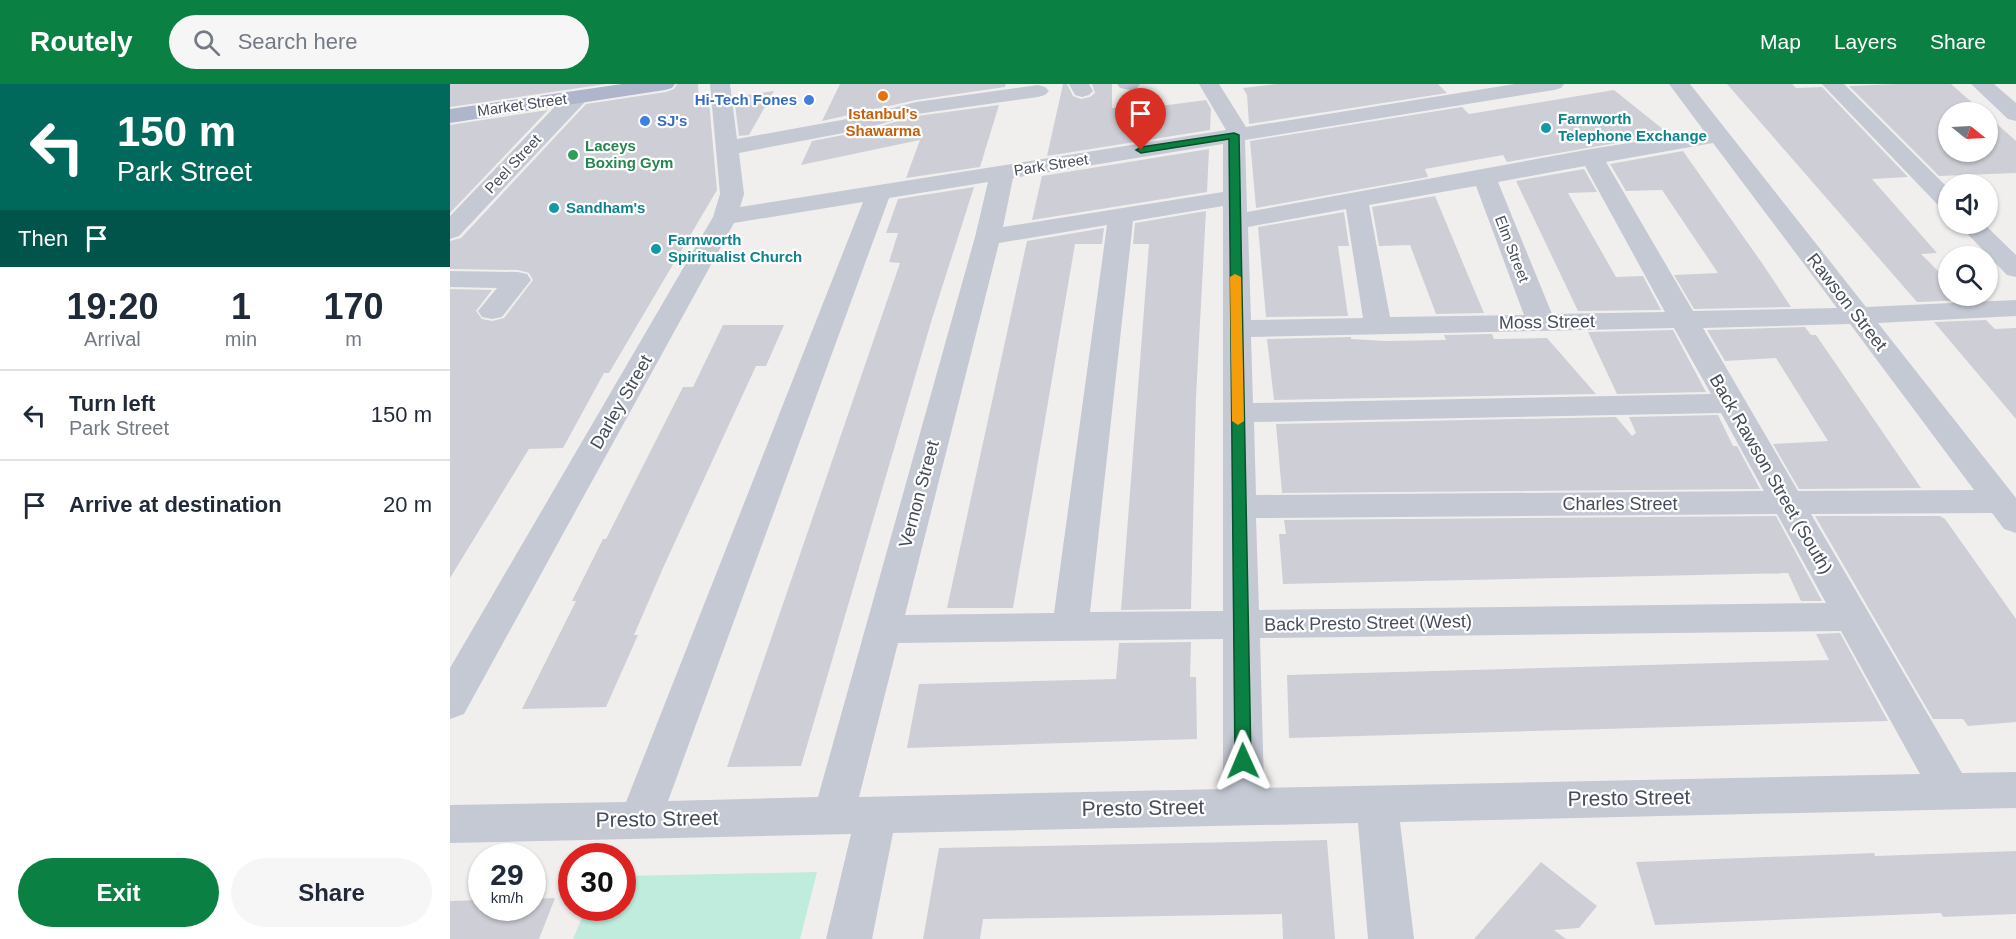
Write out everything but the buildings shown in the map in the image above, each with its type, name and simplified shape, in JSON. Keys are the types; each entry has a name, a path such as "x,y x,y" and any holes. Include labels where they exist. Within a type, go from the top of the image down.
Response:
{"main road":[{"name":"Market Street","path":"450,116 665,84"}],"street":[{"name":"Darley Street","path":"450,703 725,217 732,194 720,84"},
{"path":"1209,84 1237,135 1234,210 1244,806"},
{"name":"Park Street","path":"725,217 814,211 879,192 1554,84"},
{"name":"Rawson Street","path":"1679,84 2008,511"},
{"path":"1832,84 1938,191"},
{"path":"1986,89 2016,93"},
{"path":"1986,89 2016,114"},
{"path":"727,148 859,123 908,101 1038,91"},
{"name":"Peel Street","path":"450,231 461,208 576,98"},
{"path":"988,237 1121,214 1234,210 1356,199 1718,135"},
{"name":"Back Rawson Street (South)","path":"1591,156 1951,791"},
{"name":"Vernon Street","path":"834,815 988,237 1002,173"},
{"name":"Elm Street","path":"1484,176 1541,322"},
{"path":"640,819 879,192"},
{"path":"1356,199 1378,326"},
{"path":"1070,627 1121,214"},
{"path":"1981,234 2016,269"},
{"path":"450,279 518,280 492,311"},
{"name":"Moss Street","path":"1236,329 1858,316 2016,308"},
{"path":"1238,413 1731,403"},
{"name":"Charles Street","path":"1239,507 1788,503 2008,511"},
{"name":"Back Presto Street (West)","path":"883,629 1853,617"},
{"name":"Presto Street","path":"450,824 2016,790"},
{"path":"1377,804 1391,939"},
{"path":"849,939 876,814"}],"green space":[{"path":"817,872 800,939 573,939 581,921 636,921 636,876"}],"slow traffic":[{"path":"1235,277 1238,421"}],"place":[{"name":"Istanbul's Shawarma","path":"883,96"},
{"name":"Hi-Tech Fones","path":"809,100"},
{"name":"SJ's","path":"645,121"},
{"name":"Farnworth Telephone Exchange","path":"1546,128"},
{"name":"Laceys Boxing Gym","path":"573,155"},
{"name":"Sandham's","path":"554,208"},
{"name":"Farnworth Spiritualist Church","path":"656,249"}],"route":[{"path":"1141,150 1234,135 1243,761"}]}
